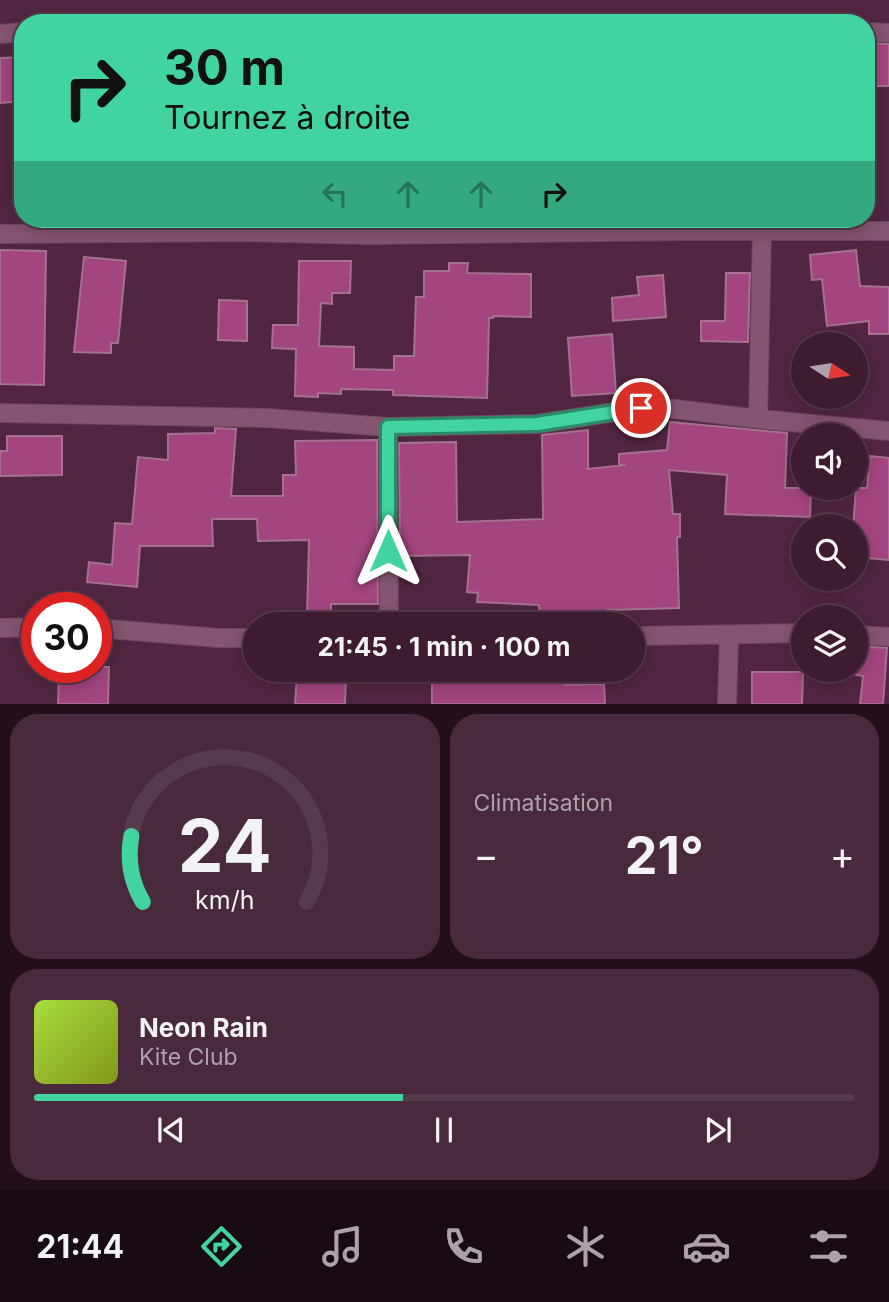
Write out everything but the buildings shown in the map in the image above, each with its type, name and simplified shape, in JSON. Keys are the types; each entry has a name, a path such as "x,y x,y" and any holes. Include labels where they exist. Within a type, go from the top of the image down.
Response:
{"street":[{"path":"758,419 762,230"},
{"path":"0,234 244,232 369,235 889,231"},
{"path":"0,413 267,418 388,427 537,424 641,408 889,430"},
{"path":"388,427 389,612"},
{"path":"0,628 21,627"},
{"path":"112,629 243,638"},
{"path":"645,636 791,633"},
{"path":"727,704 729,636"},
{"path":"868,636 889,637"}],"route":[{"path":"388,551 388,427 537,424 641,408"}]}
